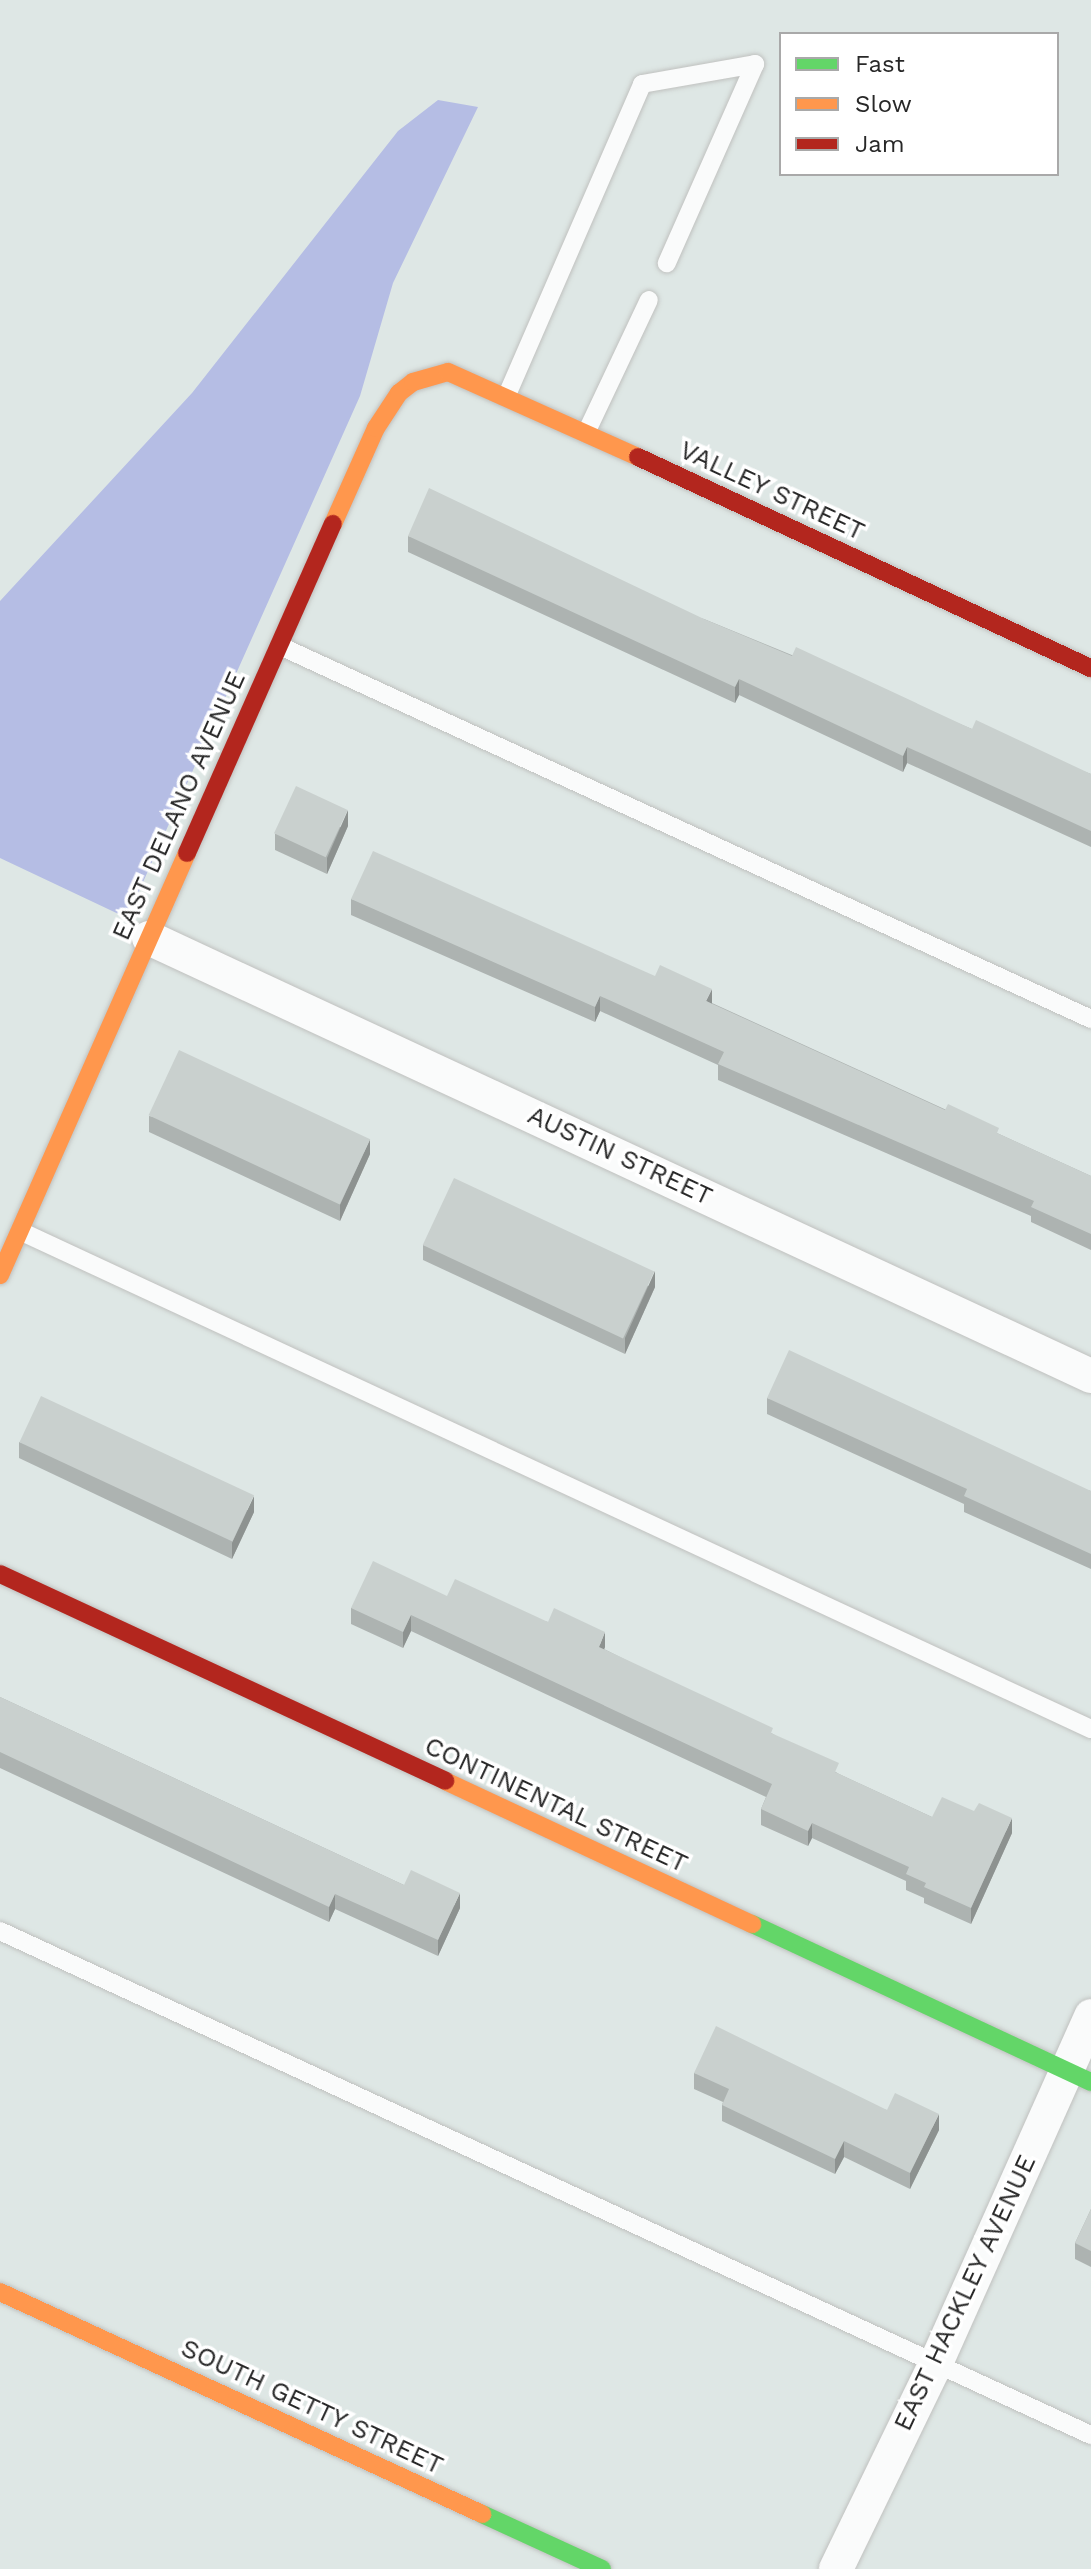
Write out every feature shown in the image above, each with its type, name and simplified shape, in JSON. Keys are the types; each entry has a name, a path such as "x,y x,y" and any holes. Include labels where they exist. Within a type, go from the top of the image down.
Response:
{"street":[{"name":"VALLEY STREET","path":"428,374 448,372 507,395 1091,668"},
{"name":"EAST DELANO AVENUE","path":"0,1275 386,409 399,393 428,374"},
{"name":"AUSTIN STREET","path":"149,938 1091,1376"},
{"name":"CONTINENTAL STREET","path":"0,1574 1079,2076"},
{"name":"EAST HACKLEY AVENUE","path":"836,2569 1079,2076 1091,2016"},
{"name":"SOUTH GETTY STREET","path":"0,2292 602,2569"}],"lane":[{"path":"507,395 642,84 755,64 667,263"},
{"path":"586,433 649,300"},
{"path":"279,645 1091,1019"},
{"path":"20,1231 1091,1729"},
{"path":"0,1931 1091,2435"}],"shaded area":[{"path":"438,100 478,107 393,283 360,396 127,918 0,858 0,601 192,393 398,131"}],"building":[{"path":"429,488 704,619 792,656 796,647 972,729 976,720 1091,774 1091,831 907,747 903,756 739,679 735,687 408,536"},
{"path":"296,786 348,810 326,857 274,833"},
{"path":"373,851 655,976 660,965 712,989 706,1001 945,1110 948,1104 999,1128 997,1133 1091,1176 1091,1234 1031,1207 1034,1201 718,1064 724,1052 600,996 595,1007 351,899"},
{"path":"179,1050 370,1139 340,1204 149,1115"},
{"path":"454,1178 654,1271 623,1338 423,1245"},
{"path":"789,1350 1091,1491 1091,1554 964,1496 967,1489 767,1398"},
{"path":"41,1396 254,1495 232,1542 19,1442"},
{"path":"373,1561 447,1596 455,1579 548,1622 554,1608 605,1632 599,1647 773,1728 771,1733 839,1763 835,1772 932,1817 942,1797 974,1811 979,1803 1012,1818 971,1908 924,1887 926,1883 906,1874 909,1867 812,1823 808,1831 761,1809 772,1784 411,1615 403,1632 351,1608"},
{"path":"0,1697 404,1885 411,1870 460,1893 438,1940 335,1894 329,1907 0,1752"},
{"path":"716,2026 887,2110 895,2093 939,2114 910,2173 844,2141 835,2159 722,2105 729,2089 694,2073"},
{"path":"1091,2209 1091,2251 1075,2243"}],"traffic: fast":[{"path":"752,1924 1091,2082"},
{"path":"482,2514 602,2569"}],"traffic: slow":[{"path":"333,524 376,428 399,393 413,382 448,372 638,457"},
{"path":"0,1275 187,853"},
{"path":"445,1781 752,1924"},
{"path":"0,2292 482,2514"}],"traffic: jam":[{"path":"638,457 1091,668"},
{"path":"187,853 333,524"},
{"path":"0,1574 445,1781"}]}
